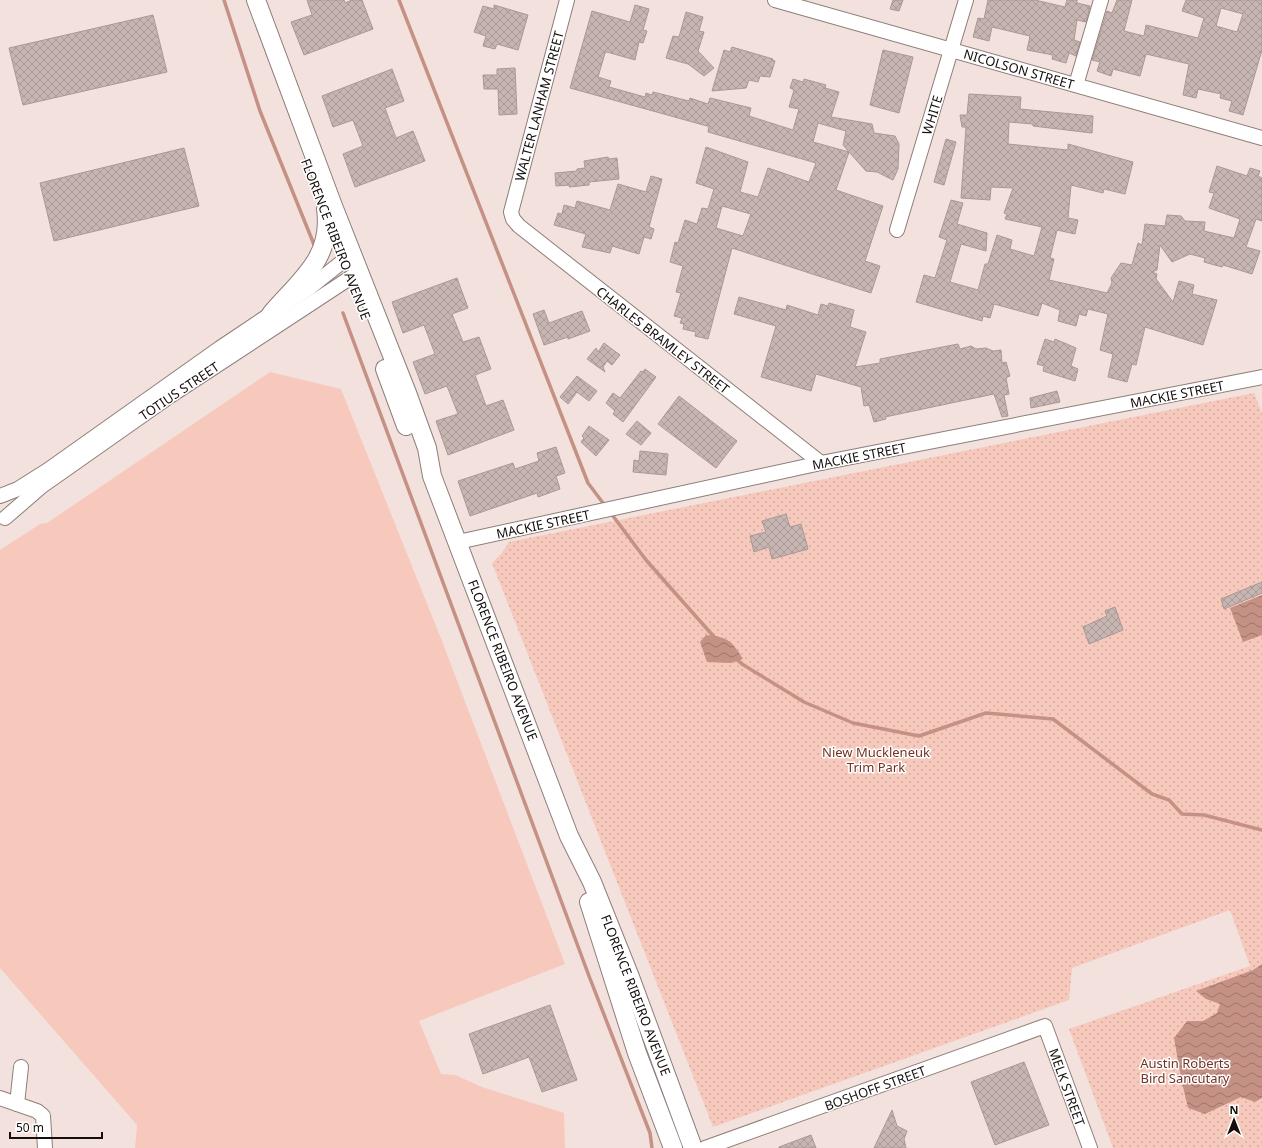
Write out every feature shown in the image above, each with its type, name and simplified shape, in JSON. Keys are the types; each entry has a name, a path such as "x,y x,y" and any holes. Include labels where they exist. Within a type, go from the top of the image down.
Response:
{"main road":[{"name":"FLORENCE RIBEIRO AVENUE","path":"246,0 276,83 326,208 355,274 416,451 422,464 432,476 573,846 573,854 577,867 637,1053 673,1148"},
{"name":"FLORENCE RIBEIRO AVENUE","path":"256,0 348,257"},
{"path":"271,314 302,280 317,260 327,234 326,208"},
{"name":"FLORENCE RIBEIRO AVENUE","path":"573,846 579,852 630,977 693,1148"}],"street":[{"name":"WALTER LANHAM STREET","path":"511,212 567,0"},
{"name":"NICOLSON STREET","path":"775,0 1262,138"},
{"name":"WHITE","path":"897,230 966,0"},
{"path":"1076,85 1100,0"},
{"name":"CHARLES BRAMLEY STREET","path":"511,212 513,219 519,226 821,463"},
{"name":"TOTIUS STREET","path":"0,496 18,488 48,470 308,289 348,257"},
{"name":"TOTIUS STREET","path":"2,522 42,486 170,396 355,274"},
{"name":"MACKIE STREET","path":"458,542 821,463 1262,377"},
{"path":"0,502 5,513 2,522"},
{"name":"BOSHOFF STREET","path":"705,1148 1045,1026"},
{"name":"MELK STREET","path":"1045,1026 1090,1148"},
{"path":"17,1104 21,1067"},
{"path":"0,1098 37,1111 43,1116 45,1148"}],"green space":[{"path":"270,372 341,389 442,641 565,964 419,1021 441,1074 455,1075 482,1087 564,1113 565,1148 135,1148 137,1125 0,968 0,550 40,524 47,523"},
{"name":"Niew Muckleneuk Trim Park","path":"1254,393 1262,413 1262,1148 1113,1148 1069,1029 1250,966 1230,910 1072,968 1069,1000 713,1127 492,563 501,554 509,542"}],"water":[{"path":"1262,595 1262,635 1243,642 1230,608"},
{"path":"706,635 724,638 732,644 743,659 731,663 707,662 700,642"},
{"path":"1262,964 1262,1098 1255,1102 1241,1097 1205,1114 1188,1108 1174,1038 1187,1021 1203,1021 1217,1013 1220,1004 1206,999 1196,991 1253,970"}],"building":[{"path":"307,0 344,0 345,3 352,0 362,0 373,29 304,55 291,22 312,15"},
{"path":"893,0 903,0 899,11 890,9"},
{"path":"988,0 1035,0 1065,7 1067,0 1077,0 1077,3 1090,6 1086,22 1077,20 1074,40 1080,42 1076,56 1069,53 1066,63 1052,59 1053,55 1027,50 1030,36 992,27 989,41 973,37 978,18 984,19"},
{"path":"1117,0 1132,0 1124,31 1144,36 1146,25 1198,38 1204,18 1182,11 1186,0 1262,0 1262,50 1243,115 1229,111 1232,101 1220,98 1221,94 1198,89 1196,98 1183,95 1189,64 1146,54 1140,76 1113,69 1111,76 1097,71 1100,62 1092,60 1107,11 1112,13","holes":["1221,8 1243,14 1237,32 1216,26"]},
{"path":"494,5 528,15 518,50 497,44 495,49 483,46 486,36 474,32 483,6 494,9"},
{"path":"635,5 649,9 643,30 647,31 643,43 639,42 635,60 607,52 605,53 598,77 611,81 609,87 645,97 646,93 652,95 653,92 689,101 690,98 708,104 710,98 751,108 749,116 793,130 799,109 789,107 794,90 790,88 793,79 803,82 804,79 826,85 825,88 839,92 831,117 872,124 874,133 895,136 899,144 898,169 893,180 877,172 866,171 849,152 836,190 883,206 865,261 880,266 871,293 732,248 708,339 695,336 696,332 683,329 684,324 680,323 682,318 674,316 681,293 676,292 683,266 670,262 675,242 678,243 685,220 697,224 702,208 708,209 714,189 696,183 706,147 748,162 740,192 758,197 768,168 809,182 816,163 708,132 709,126 570,88 592,11 630,22","holes":["818,123 846,131 843,145 849,152 813,142","722,206 751,214 743,236 716,228"]},
{"path":"686,12 703,17 699,31 704,32 698,51 714,68 704,76 688,64 666,58 673,36 679,37"},
{"path":"153,15 167,72 23,105 9,48"},
{"path":"732,47 773,59 772,60 775,61 770,77 760,76 758,82 749,80 746,88 712,91 724,50 730,52"},
{"path":"883,50 913,57 899,113 870,105"},
{"path":"515,68 517,114 499,115 498,89 484,89 483,75 497,75 497,69"},
{"path":"392,69 404,101 385,108 396,138 413,131 425,161 355,187 343,154 363,146 353,120 333,127 322,96"},
{"path":"969,94 1021,97 1020,109 1093,116 1092,133 1009,122 1008,144 1068,150 1068,144 1133,162 1125,194 1104,189 1103,193 1071,185 1068,218 1078,220 1075,234 1057,230 1050,258 1054,259 1049,280 1107,293 1112,283 1111,278 1121,263 1132,265 1138,243 1142,245 1145,224 1165,226 1167,215 1181,216 1185,221 1205,222 1204,231 1234,238 1240,219 1209,208 1214,193 1209,192 1217,166 1247,176 1250,168 1260,171 1258,176 1262,178 1262,221 1256,219 1246,247 1260,251 1252,274 1223,265 1222,267 1204,262 1205,258 1190,254 1172,262 1160,245 1157,270 1152,272 1157,274 1156,279 1173,302 1179,281 1194,285 1192,294 1217,300 1203,345 1145,327 1136,365 1132,364 1127,382 1108,377 1113,354 1100,350 1108,314 1088,309 1086,316 1079,314 1076,326 1058,321 1060,310 1042,303 1038,316 994,304 990,318 983,316 982,321 916,302 924,275 935,278 947,240 939,237 951,200 963,203 957,224 987,233 986,251 961,244 950,282 978,290 985,264 988,264 997,235 1012,240 1010,249 1034,256 1042,227 1005,219 1007,214 1004,213 1013,188 991,187 990,200 961,198 966,127 962,127 960,115 967,115"},
{"path":"946,139 956,142 944,185 934,182"},
{"path":"184,148 199,206 54,241 40,183"},
{"path":"608,157 609,159 617,158 619,179 589,182 589,185 569,187 570,185 556,186 555,173 577,171 577,169 585,168 584,161"},
{"path":"651,176 662,179 649,227 654,229 651,239 644,237 639,254 612,246 610,253 582,247 586,234 554,225 558,213 562,214 564,205 575,208 577,201 610,210 618,184 646,192"},
{"path":"457,278 468,308 452,314 463,342 479,337 491,369 475,375 486,406 503,400 514,430 448,455 436,421 458,414 447,386 425,394 413,362 435,354 424,325 403,333 392,302"},
{"path":"739,297 786,310 787,305 818,315 821,304 828,306 829,303 854,310 850,327 866,332 855,367 880,363 880,359 958,344 960,349 971,346 976,349 986,348 993,351 1001,350 1002,363 1006,362 1010,376 1006,378 1009,394 1004,395 1008,416 1002,417 994,394 885,417 886,419 874,422 869,405 864,406 861,387 816,374 811,391 761,377 776,326 734,314"},
{"path":"544,310 549,323 582,311 590,331 568,339 568,337 544,345 533,314"},
{"path":"1045,339 1054,342 1055,339 1076,348 1071,366 1078,369 1075,381 1043,371 1044,366 1037,364"},
{"path":"604,343 620,355 612,365 607,361 603,367 605,372 587,359 596,348 598,352"},
{"path":"645,369 656,377 623,422 613,414 615,411 606,403 613,393 620,398 641,371 643,372"},
{"path":"577,376 597,391 589,401 577,392 568,404 560,397"},
{"path":"1057,391 1060,402 1031,408 1030,398"},
{"path":"679,396 737,441 716,468 658,424"},
{"path":"637,421 651,433 641,445 626,434"},
{"path":"589,426 609,440 596,456 581,442 584,438 582,436"},
{"path":"556,447 565,473 556,476 560,489 538,497 537,493 470,516 458,481 513,463 515,469 539,461 537,453"},
{"path":"640,451 668,454 666,475 633,472 634,460 639,461"},
{"path":"786,514 790,527 801,524 808,549 772,559 769,547 754,552 750,536 766,532 762,521"},
{"path":"1262,582 1262,593 1224,609 1221,599"},
{"path":"1115,607 1123,630 1089,644 1083,627 1107,616 1105,611"},
{"path":"550,1005 577,1080 542,1092 529,1057 483,1074 469,1034"},
{"path":"1024,1062 1049,1125 995,1145 971,1082"},
{"path":"892,1110 897,1126 907,1131 904,1139 906,1148 874,1148"},
{"path":"811,1135 816,1148 779,1148 779,1147"}],"waterway":[{"path":"224,0 260,111 315,247"},
{"path":"399,0 588,483 606,507"},
{"path":"343,313 589,976 650,1133 652,1148"},
{"path":"610,512 646,560 715,638"},
{"path":"735,658 742,664 804,702 853,723 919,736 986,713 1053,719 1152,794 1169,800 1182,814 1204,815 1262,830"}],"park label":[{"name":"Austin Roberts Bird Sancutary","path":"1185,1070"}]}
